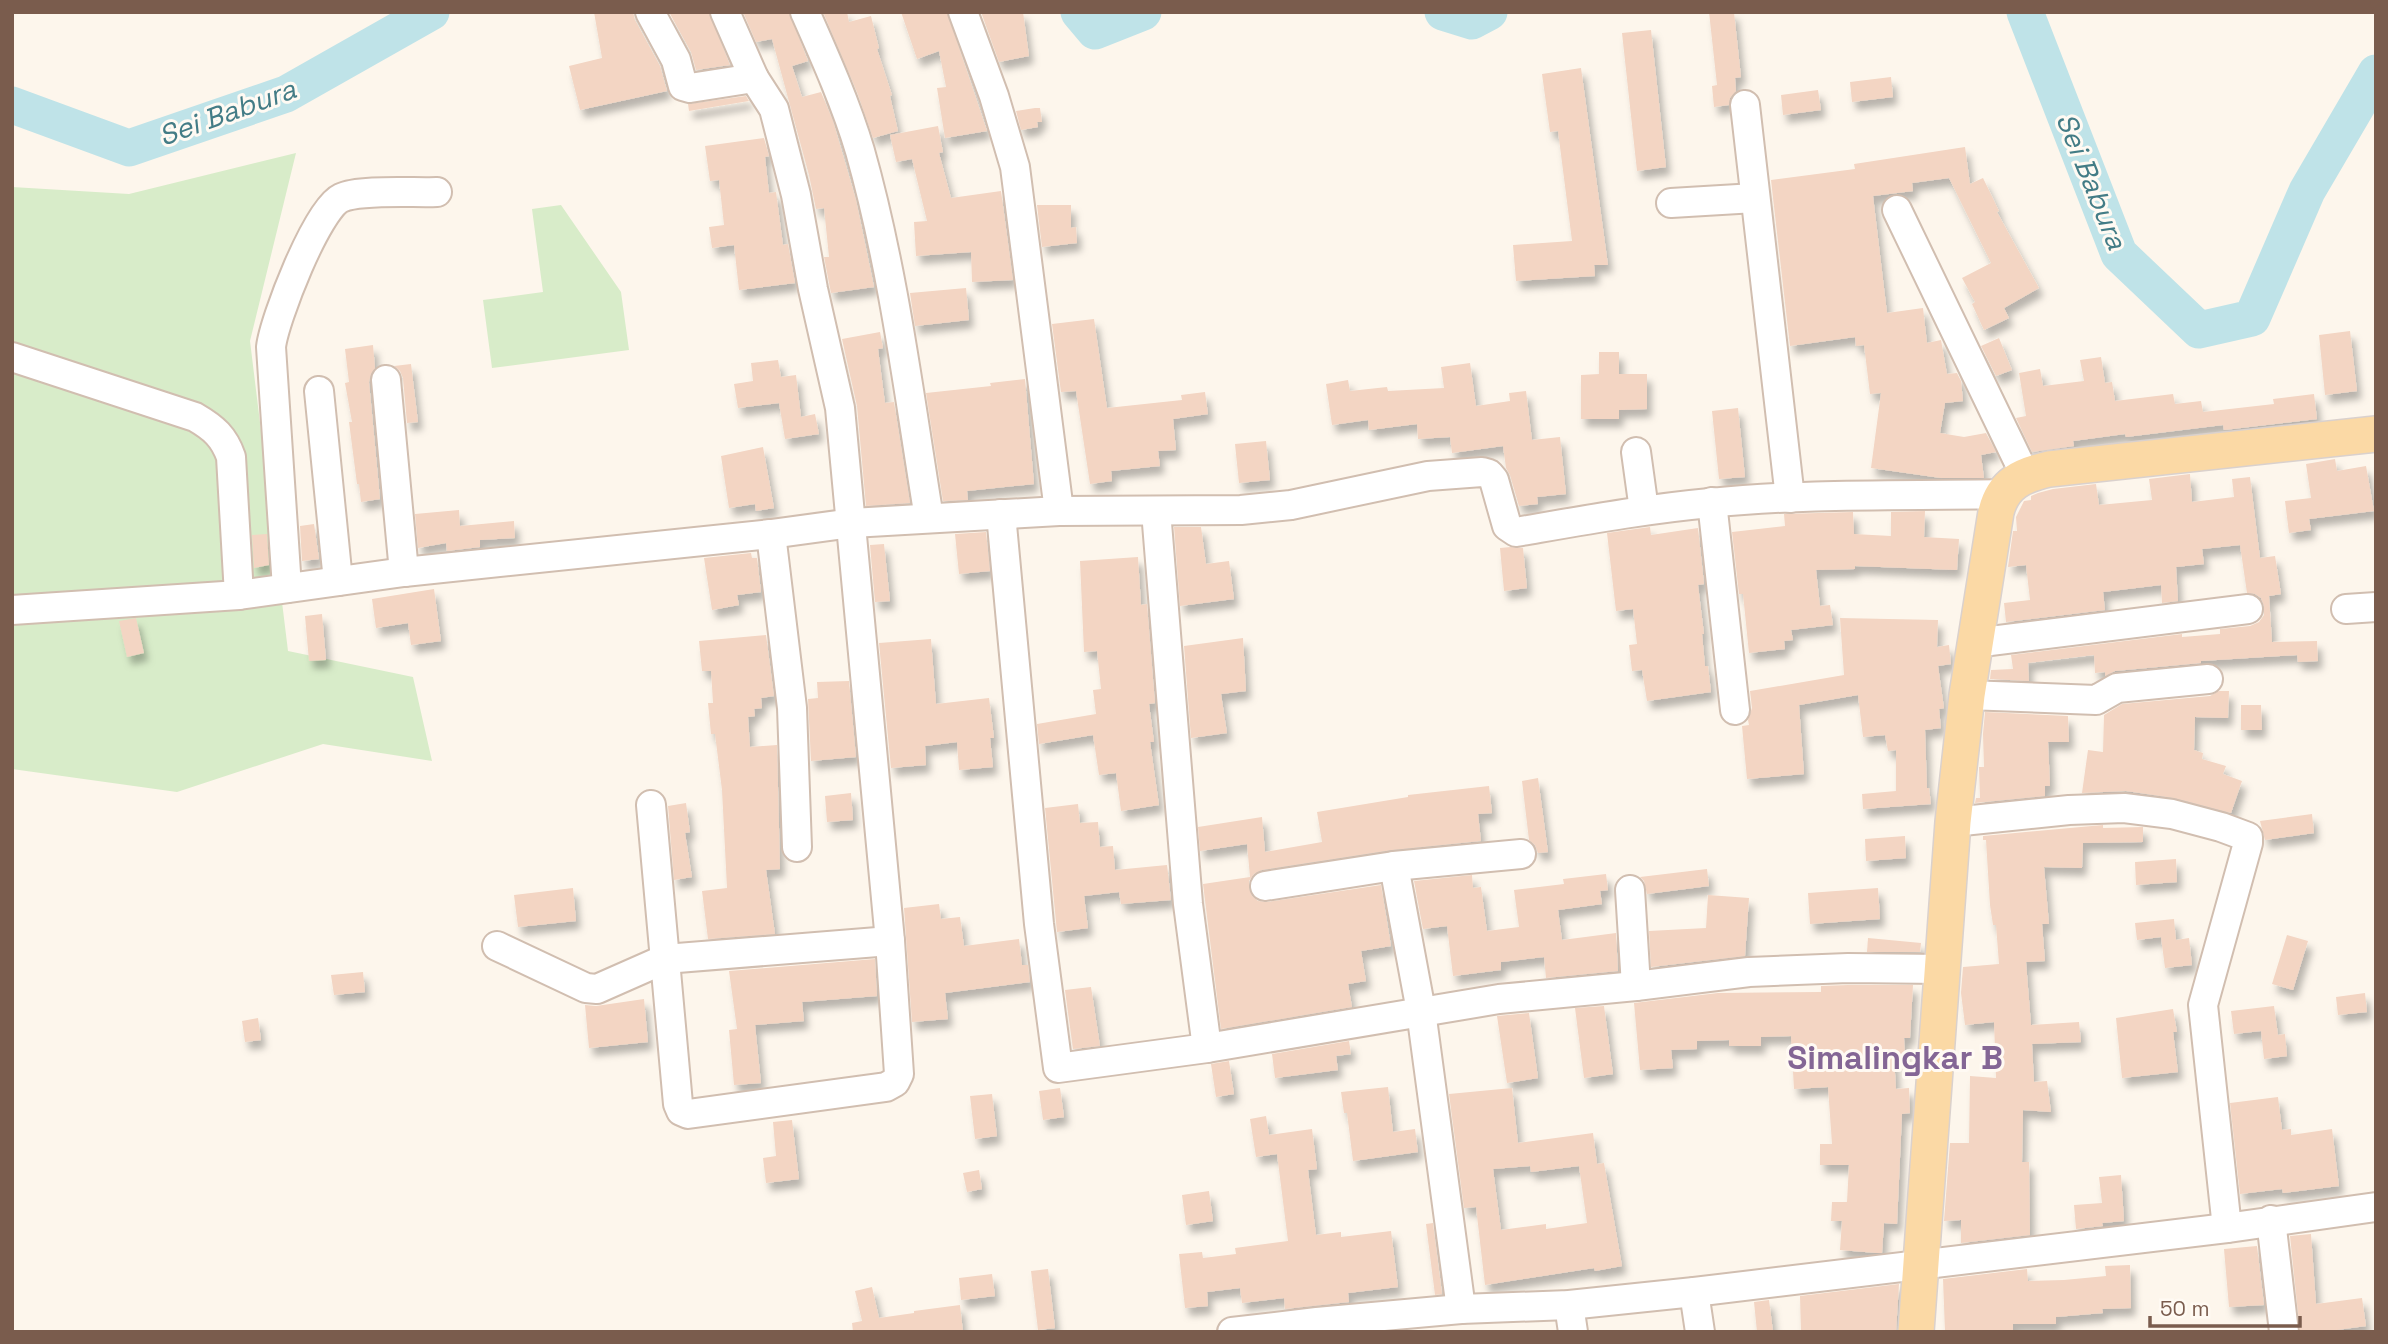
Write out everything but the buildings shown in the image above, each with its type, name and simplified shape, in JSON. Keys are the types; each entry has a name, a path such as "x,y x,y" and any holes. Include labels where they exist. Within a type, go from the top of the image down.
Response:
{"main road":[{"path":"1916,1332 1953,822 1974,643 1996,512 2013,485 2049,469 2376,434"}],"street":[{"path":"650,12 676,60 683,86 690,88 754,78"},
{"path":"651,805 678,1104 681,1111 688,1114 886,1087 895,1082 899,1074 890,941 840,408 813,289 796,195 774,109 754,78 725,12"},
{"path":"805,12 829,67 862,161 897,323 929,518"},
{"path":"963,12 994,96 1016,167 1059,511"},
{"path":"1745,105 1790,498"},
{"path":"287,588 271,347 278,317 314,233 332,204 351,194 437,192"},
{"path":"1671,203 1755,198"},
{"path":"12,610 239,595 404,572 771,534 852,523 1059,511 1241,510 1291,505 1428,476 1482,472 1489,474 1494,480 1507,526 1516,532 1644,510 1712,502 2013,485 1897,210"},
{"path":"12,358 195,417 215,428 231,457 239,595"},
{"path":"386,380 404,572"},
{"path":"319,391 338,581"},
{"path":"1636,452 1644,510"},
{"path":"1712,502 1735,710"},
{"path":"1156,511 1188,904 1207,1048"},
{"path":"1001,514 1039,924 1056,1067 1060,1069 1207,1048 1499,999 1749,972 1847,968 1942,969"},
{"path":"771,534 792,708 797,847"},
{"path":"2346,609 2376,607"},
{"path":"1974,643 2248,609"},
{"path":"1967,695 2096,700 2118,688 2208,679"},
{"path":"1953,822 2069,810 2124,808 2172,814 2248,837 2203,1004 2227,1228"},
{"path":"1265,886 1394,866 1521,854"},
{"path":"1394,866 1421,1011 1461,1309"},
{"path":"1630,890 1636,986"},
{"path":"497,946 586,988 597,989 665,959 890,941"},
{"path":"1232,1332 1318,1327 1461,1309 1571,1318 1694,1292 2227,1228 2376,1207"},
{"path":"2271,1220 2284,1332"},
{"path":"1694,1292 1700,1332"}],"green space":[{"path":"296,153 250,341 288,651 413,677 432,761 323,744 177,792 12,769 12,187 129,194"},
{"path":"561,205 621,292 629,350 492,368 483,300 543,292 532,209"}],"waterway":[{"name":"Sei Babura","path":"12,105 129,148 286,94 431,12"},
{"name":"Sei Babura","path":"1079,12 1095,31 1143,12"},
{"name":"Sei Babura","path":"1443,12 1472,21 1489,12"},
{"name":"Sei Babura","path":"2025,12 2119,254 2199,330 2252,318 2307,191 2376,73"}],"district":[{"name":"Simalingkar B","path":"1895,1057"}]}
